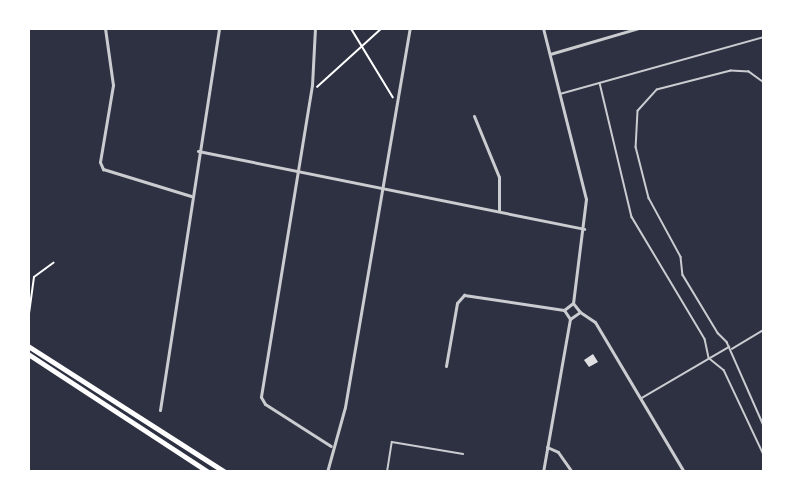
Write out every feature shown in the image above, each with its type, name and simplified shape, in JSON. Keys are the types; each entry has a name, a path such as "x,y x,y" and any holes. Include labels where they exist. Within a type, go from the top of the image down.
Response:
{"main road":[{"path":"28,346 225,471"},
{"path":"28,354 208,471"}],"street":[{"path":"105,28 113,85 99,162 103,170 191,196"},
{"path":"160,410 191,196 219,28"},
{"path":"315,28 310,93 261,397 265,404 331,446"},
{"path":"327,471 331,446 345,407 410,28"},
{"path":"543,28 586,198 584,229 573,303 564,310"},
{"path":"550,54 639,28"},
{"path":"474,116 499,177 500,210"},
{"path":"198,152 382,186 584,229"},
{"path":"457,291 461,296"},
{"path":"461,296 471,294 564,310 570,319 543,471"},
{"path":"446,366 461,296"},
{"path":"573,303 580,312 595,322 684,471"},
{"path":"570,319 580,312"},
{"path":"547,447 558,452 572,471"}],"lane":[{"path":"560,93 764,37"},
{"path":"764,82 749,72 723,71 697,82 657,90 637,113 637,154 652,206 681,255 683,275 730,348 764,426"},
{"path":"600,83 630,213 705,339 710,358 724,370 764,455"},
{"path":"640,399 764,330"},
{"path":"387,471 392,442 463,454"}],"path":[{"path":"351,28 397,104"},
{"path":"310,93 382,28"},
{"path":"28,321 34,277 53,263"}],"building":[{"path":"593,354 598,362 589,367 584,360"}]}
